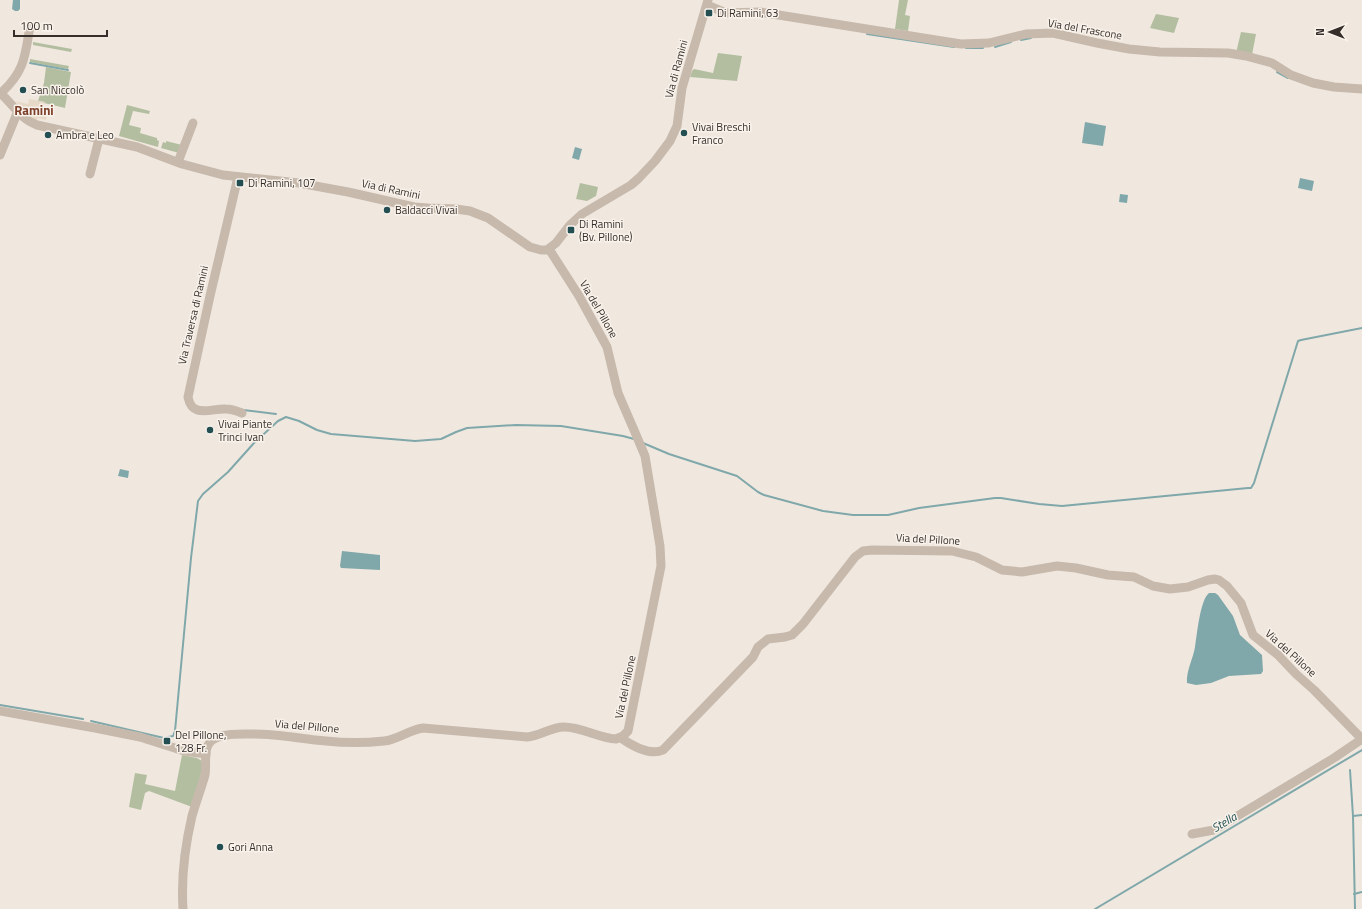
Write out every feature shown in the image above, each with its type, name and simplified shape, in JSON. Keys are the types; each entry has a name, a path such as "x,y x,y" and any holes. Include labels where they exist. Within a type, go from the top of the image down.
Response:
{"street":[{"name":"Via del Frascone","path":"708,3 726,14 752,12 768,13 961,44 990,43 1026,34 1044,33 1062,34 1097,43 1129,48 1170,52 1238,54 1268,61 1291,75 1313,83 1334,87 1362,89"},
{"name":"Via di Ramini","path":"1,93 12,103 26,120 33,124 137,147 210,172 238,177 298,183 348,192 414,207 470,211 488,218 530,247 541,250 549,249 582,214 635,182 655,161 670,141 677,126 682,88 708,3"},
{"path":"1,93 11,84 22,66 30,26"},
{"path":"0,155 18,111"},
{"path":"178,162 193,123"},
{"path":"90,174 99,139"},
{"name":"Via Traversa di Ramini","path":"238,177 211,289 188,397 191,405 198,410 205,411 228,409 242,413"},
{"name":"Via del Pillone","path":"206,754 208,746 212,740 230,735 262,734 331,742 372,742 390,740 411,730 424,728 527,737 556,728 566,727 614,739 621,738 626,734 630,725 661,566 660,546 654,504 643,449 618,393 611,360 604,340 579,296 549,249"},
{"name":"Via del Pillone","path":"621,738 644,750 656,752 662,750 753,657 759,646 768,639 785,637 794,633 803,624 855,556 863,551 878,550 952,551 976,557 1002,570 1022,572 1057,566 1076,568 1108,575 1134,577 1153,586 1170,589 1188,587 1208,580 1219,580 1228,586 1241,603 1253,635 1278,655 1362,739"},
{"path":"0,711 140,737 184,751 206,754 204,776 192,816 186,843 182,885 183,909"},
{"path":"1192,834 1214,830 1346,751 1362,739"}],"green space":[{"path":"899,0 908,0 905,15 910,16 908,31 895,29"},
{"path":"1156,14 1179,18 1174,33 1150,28"},
{"path":"1241,32 1256,34 1252,55 1236,53"},
{"path":"33,42 72,49 71,52 33,45"},
{"path":"718,53 742,56 737,81 690,77 694,69 713,73"},
{"path":"30,59 69,66 68,69 30,62"},
{"path":"46,67 71,72 65,108 38,101 44,83"},
{"path":"127,105 150,111 149,114 133,111 129,125 141,128 140,133 157,138 159,141 158,147 119,136"},
{"path":"166,141 182,145 179,153 161,148 163,142 166,143"},
{"path":"580,183 598,187 596,196 587,201 576,199"},
{"path":"182,755 197,758 202,761 203,766 192,807 149,791 145,793 141,810 129,807 135,773 147,775 145,784 175,791"}],"shaded area":[{"path":"29,99 45,102 43,109 44,112 48,113 46,120 38,118 36,122 29,118 16,101 28,104"}],"water":[{"path":"13,0 20,0 20,9 18,11 12,9"},
{"path":"1085,122 1106,126 1103,146 1082,143"},
{"path":"575,147 582,149 579,160 572,158"},
{"path":"1300,178 1314,181 1312,191 1298,188"},
{"path":"1120,194 1128,195 1127,203 1119,202"},
{"path":"120,469 129,471 128,478 118,476"},
{"path":"342,551 380,555 380,570 341,568"},
{"path":"1209,593 1215,593 1218,595 1233,616 1240,635 1262,655 1263,671 1261,674 1229,676 1211,683 1196,685 1187,683 1201,610"}],"waterway":[{"path":"867,34 954,47"},
{"path":"1021,40 1031,38"},
{"path":"995,47 1011,42"},
{"path":"966,48 983,48"},
{"path":"30,63 68,70"},
{"path":"1277,72 1288,78"},
{"path":"643,443 669,454 737,476 764,495 823,511 853,515 888,515 919,508 995,498 1062,506 1251,488 1254,483 1298,341 1362,328"},
{"path":"243,410 276,414"},
{"path":"91,721 164,738 173,736 175,731 191,558 198,501 203,494 228,472 254,443 278,421 286,417 299,421 317,430 331,434 415,441 441,439 467,428 516,425 561,426 634,439"},
{"path":"0,705 83,719"},
{"name":"Stella","path":"1095,909 1362,750"},
{"path":"1350,770 1353,816 1355,909"},
{"path":"1353,816 1362,815"},
{"path":"1354,894 1362,892"}],"place":[{"name":"Di Ramini, 63","path":"709,13"},
{"name":"San Niccolò","path":"23,90"},
{"name":"Vivai Breschi Franco","path":"684,133"},
{"name":"Ambra e Leo","path":"48,135"},
{"name":"Di Ramini, 107","path":"240,183"},
{"name":"Baldacci Vivai","path":"387,210"},
{"name":"Di Ramini (Bv. Pillone)","path":"571,230"},
{"name":"Vivai Piante Trinci Ivan","path":"210,430"},
{"name":"Del Pillone, 128 Fr.","path":"167,741"},
{"name":"Gori Anna","path":"220,847"}],"district":[{"name":"Ramini","path":"34,110"}]}
